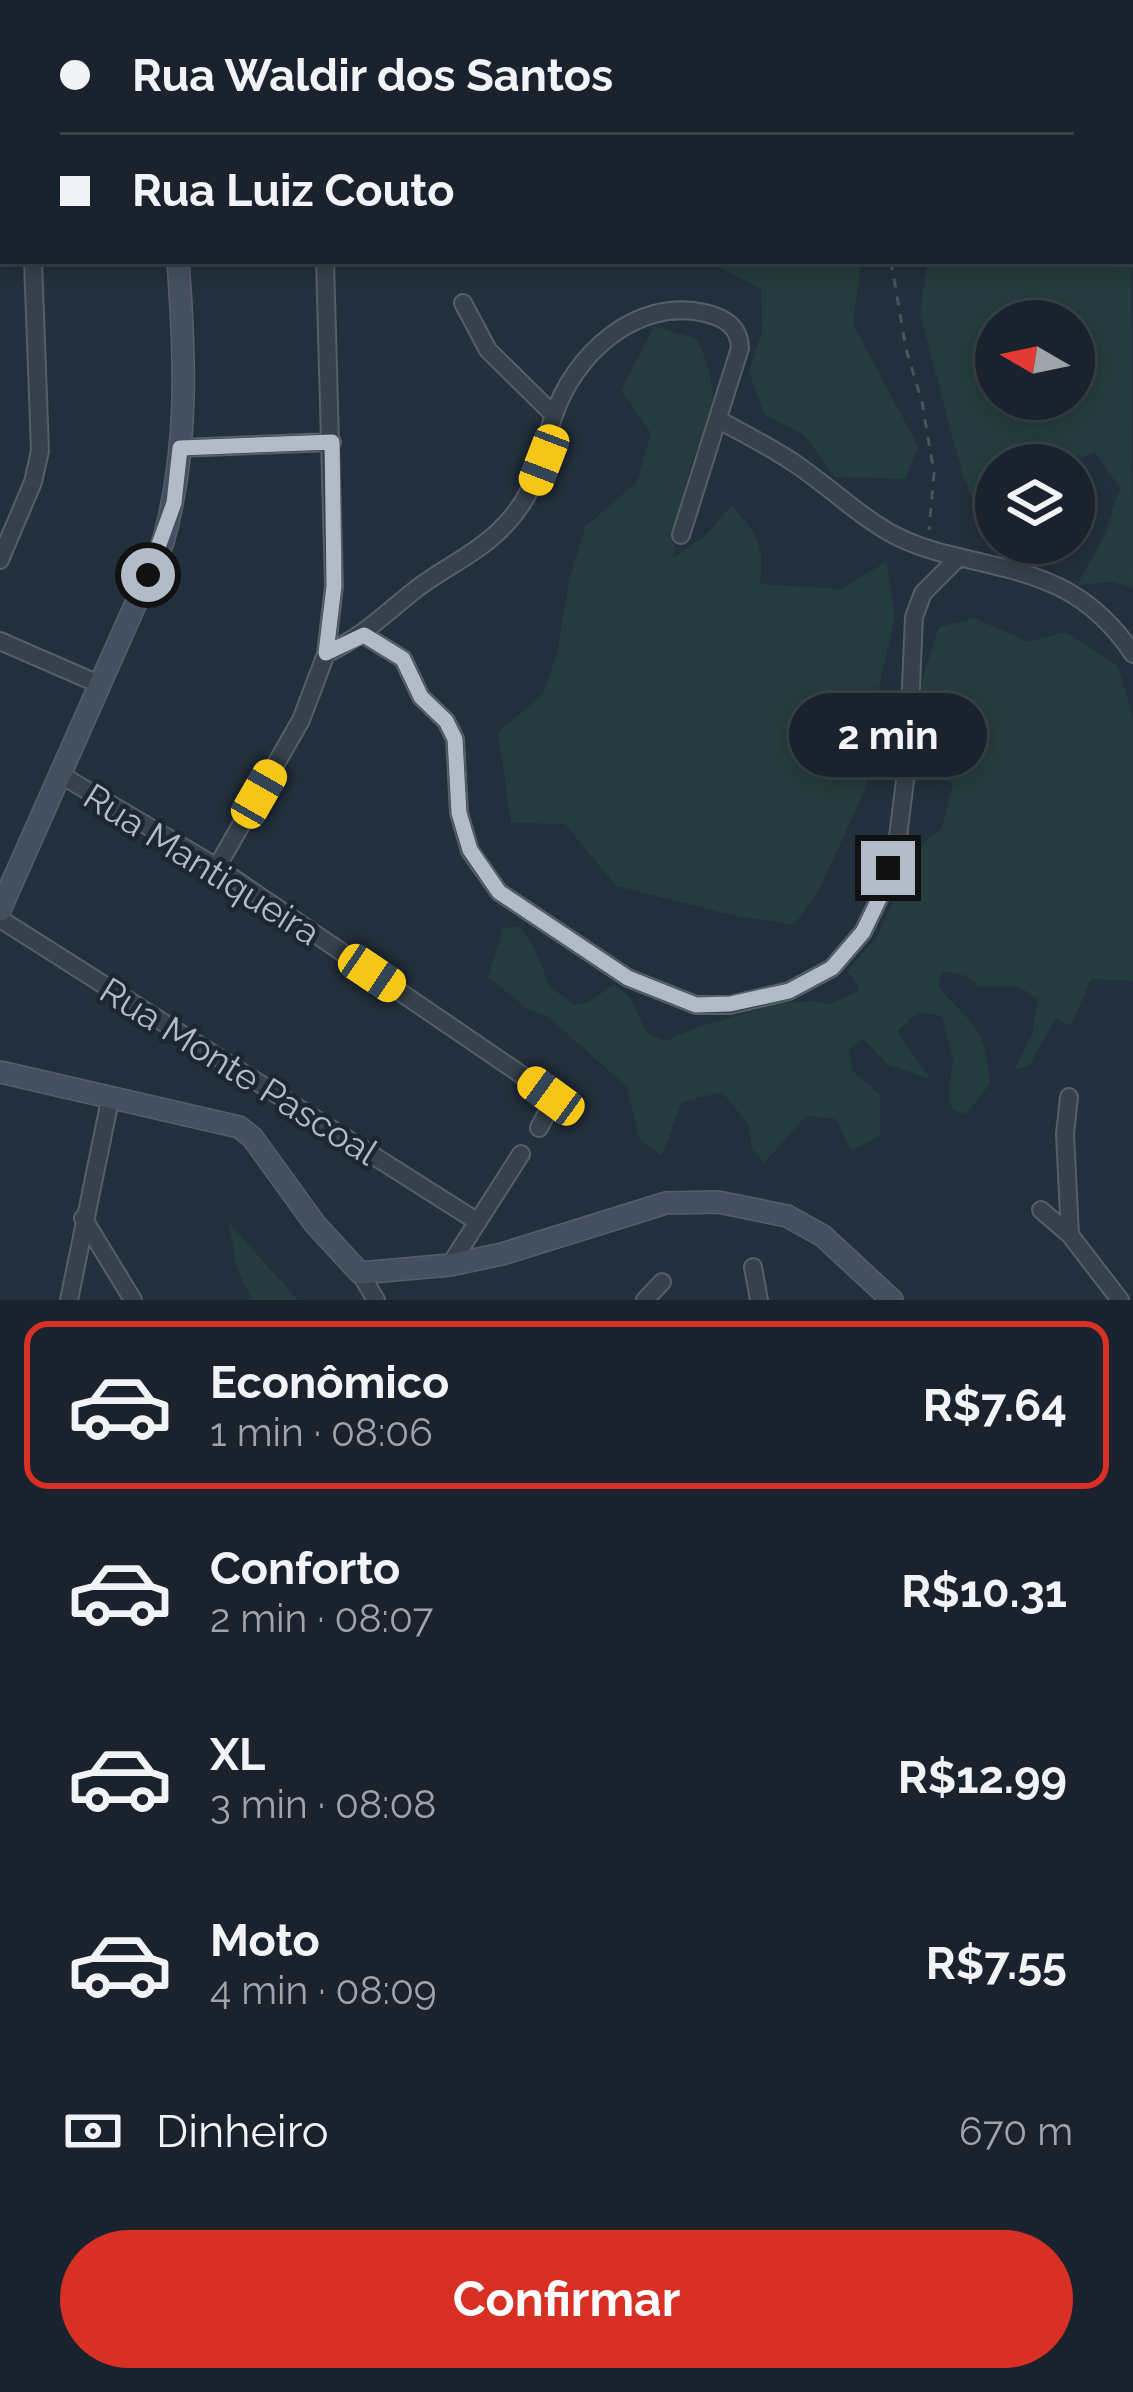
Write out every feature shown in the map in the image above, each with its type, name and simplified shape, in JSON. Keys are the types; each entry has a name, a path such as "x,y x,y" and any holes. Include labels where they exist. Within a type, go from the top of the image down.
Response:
{"street":[{"path":"0,560 33,482 40,452 33,264"},
{"path":"0,910 163,542 174,503 184,380 178,264"},
{"path":"217,867 301,720 326,653 334,586 326,264"},
{"path":"463,303 488,350 554,415"},
{"path":"326,653 364,635 417,588 498,533 521,508 544,460 554,415 575,374 611,334 640,315 691,310 731,324 740,348 681,535"},
{"path":"719,420 799,466 896,539 1028,573 1072,591 1115,626 1133,654"},
{"path":"180,448 332,442"},
{"path":"364,635 403,659 421,697 446,721 455,739 459,813 470,850 499,892 628,978 696,1005 730,1004 789,991 832,968 863,932 879,899 898,837 908,756 914,617 923,593 959,557"},
{"path":"0,641 101,685"},
{"name":"Rua Mantiqueira","path":"61,776 217,867 551,1096 539,1128"},
{"name":"Rua Monte Pascoal","path":"0,920 478,1222"},
{"path":"0,1072 239,1126 315,1224 360,1273 376,1300"},
{"path":"1069,1097 1065,1134 1070,1234"},
{"path":"69,1300 110,1100"},
{"path":"450,1265 521,1154"},
{"path":"360,1273 450,1265 502,1254 666,1203 718,1202 787,1216 823,1236 892,1300"},
{"path":"1041,1210 1070,1234 1120,1300"},
{"path":"83,1217 133,1300"},
{"path":"753,1267 759,1300"},
{"path":"645,1300 662,1282"}],"path":[{"path":"891,264 905,350 922,403 934,473 928,550"}],"green space":[{"path":"712,264 861,264 853,324 918,446 906,479 835,477 804,435 764,414 749,371 762,331 761,289"},
{"path":"928,264 1131,264 1133,588 1112,582 1077,585 1089,564 1095,564 1120,488 1095,452 1095,444 975,444 975,504 963,477 920,313"},
{"path":"654,326 697,339 712,384 710,414 686,483 673,559 708,533 731,506 757,540 762,560 759,584 841,589 886,562 895,616 871,723 866,788 819,890 794,925 735,916 616,886 565,824 511,823 498,732 543,694 557,654 569,581 585,527 637,482 651,433 621,390"},
{"path":"974,618 1029,642 1065,632 1118,666 1133,718 1133,981 1091,979 1071,1026 1056,1018 1029,1066 1014,1070 1032,1033 1038,999 1020,987 979,987 966,976 942,971 938,987 976,1030 986,1052 990,1084 966,1114 952,1109 948,1097 953,1058 942,1016 918,1012 897,1032 931,1079 888,1065 863,1039 848,1050 853,1071 880,1095 880,1136 851,1151 836,1119 806,1116 764,1163 752,1149 748,1124 722,1092 682,1102 662,1155 640,1141 627,1087 547,1016 529,1010 488,977 503,928 519,926 534,947 550,987 575,1005 587,1003 615,984 631,999 647,1034 665,1041 780,1003 831,1004 860,990 847,971 876,938 919,847 942,828 953,784 932,774 916,754 921,683 939,627"},
{"path":"229,1223 298,1300 252,1300 236,1266"}],"route":[{"path":"148,575 174,503 180,448 332,442 334,586 326,653 364,635 403,659 421,697 446,721 455,739 459,813 470,850 499,892 628,978 696,1005 730,1004 789,991 832,968 863,932 888,868"}]}
